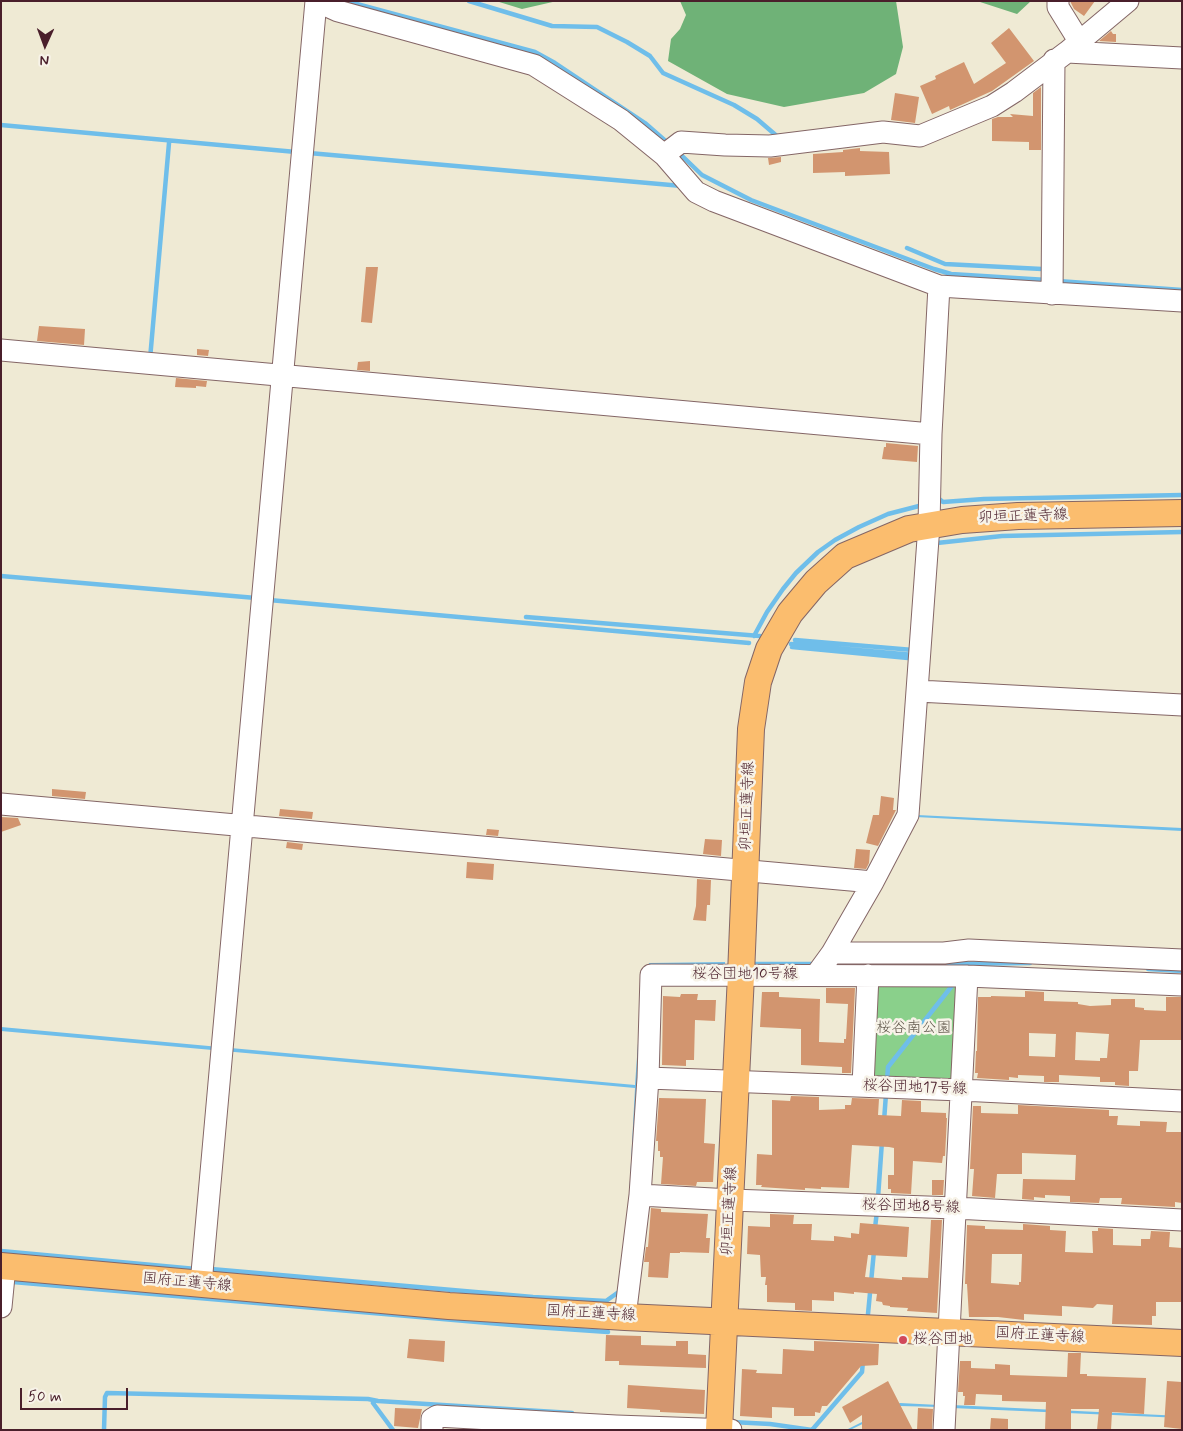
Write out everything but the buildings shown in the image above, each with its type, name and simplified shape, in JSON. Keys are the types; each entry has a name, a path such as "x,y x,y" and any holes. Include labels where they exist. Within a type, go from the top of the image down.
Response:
{"main road":[{"name":"卯垣正蓮寺線","path":"719,1430 751,729 758,682 769,649 790,613 816,582 845,556 910,529 929,524 962,520 1018,516 1182,513"},
{"name":"国府正蓮寺線","path":"3,1266 449,1306 625,1317 724,1320 1182,1343"}],"street":[{"path":"201,1284 316,1 338,11 534,65 621,120 664,155 696,192 714,201 939,286 1182,301"},
{"path":"1052,294 1067,51 1058,1"},
{"path":"664,155 681,142 770,146 883,132 920,136 992,106 1014,92 1128,1"},
{"path":"1067,51 1182,58"},
{"path":"816,975 832,953 873,882 908,815 929,524 931,434 939,286"},
{"path":"1,350 931,434"},
{"path":"918,691 1182,705"},
{"path":"1,804 873,882"},
{"path":"832,953 944,953 969,950 1182,960"},
{"name":"桜谷団地10号線","path":"625,1317 640,1196 648,1078 651,975 967,976 1182,985"},
{"path":"863,1086 868,975"},
{"path":"944,1430 967,976"},
{"name":"桜谷団地17号線","path":"648,1078 1182,1101"},
{"name":"桜谷団地8号線","path":"640,1196 955,1208 1182,1220"},
{"path":"1,1307 3,1266"},
{"path":"432,1430 432,1419 437,1416 615,1428 731,1430"}],"green space":[{"path":"496,1 557,1 522,9"},
{"path":"680,1 896,1 903,47 896,74 864,93 784,107 727,94 668,61 671,39 680,29 686,15"},
{"path":"977,1 1031,1 1017,14"},
{"name":"桜谷南公園","path":"872,982 958,982 954,1075 948,1081 868,1076"}],"water":[{"path":"917,815 1182,828 1182,831 916,817"},
{"path":"725,962 725,968 649,969 649,963"},
{"path":"642,987 645,987 629,1199 635,1088 1,1031 1,1027 635,1085"},
{"path":"900,1403 939,1405 939,1407 900,1406 850,1430 846,1430"},
{"path":"952,1405 1182,1416 1182,1418 952,1408"}],"waterway":[{"path":"346,1 535,52 555,63 645,123 669,144"},
{"path":"469,1 552,26 597,27 650,56 663,73 734,105 757,119 778,137"},
{"path":"1,125 296,152"},
{"path":"150,359 169,143"},
{"path":"677,151 702,175 751,200 934,269 951,274 1047,280"},
{"path":"309,153 682,186"},
{"path":"907,248 945,264 1042,269"},
{"path":"1058,281 1182,290"},
{"path":"938,498 943,502 984,499 1182,495"},
{"path":"754,636 767,612 783,589 796,573 818,552 859,527 888,514 919,506"},
{"path":"937,543 1002,536 1182,532"},
{"path":"1,576 256,598"},
{"path":"269,600 749,643"},
{"path":"526,617 760,636"},
{"path":"795,640 913,650"},
{"path":"791,644 914,655"},
{"path":"792,647 908,658"},
{"path":"865,965 1030,963"},
{"path":"751,964 815,964"},
{"path":"1148,969 1182,971"},
{"path":"887,1081 888,1067 955,982"},
{"path":"884,1121 886,1094"},
{"path":"878,1198 882,1141"},
{"path":"875,1228 877,1211"},
{"path":"1,1251 196,1269"},
{"path":"868,1314 874,1251"},
{"path":"211,1269 533,1297 606,1301 620,1291 620,1288"},
{"path":"13,1282 608,1332"},
{"path":"732,1422 770,1424 812,1430 862,1372 863,1361"},
{"path":"104,1430 105,1397 107,1393 368,1399 572,1413"},
{"path":"373,1403 393,1430"}],"place":[{"name":"桜谷団地","path":"903,1340"}]}
